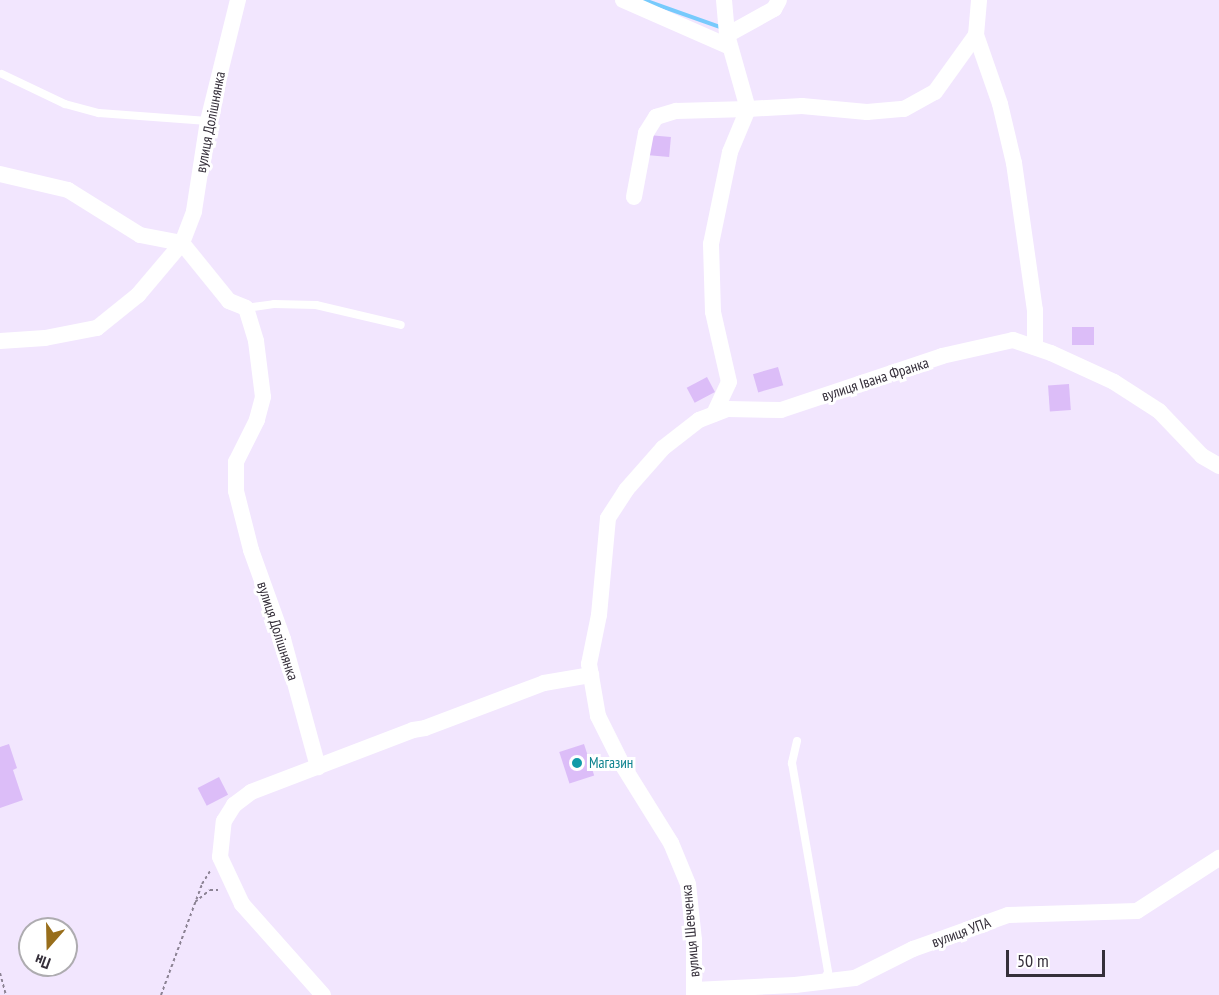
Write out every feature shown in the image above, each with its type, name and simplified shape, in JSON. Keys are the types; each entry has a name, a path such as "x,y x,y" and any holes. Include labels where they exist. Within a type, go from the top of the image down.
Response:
{"street":[{"name":"вулиця Долішнянка","path":"0,341 45,338 97,328 138,295 182,243 194,211 208,121 238,0"},
{"path":"623,0 727,40"},
{"path":"714,414 729,382 713,312 711,244 730,152 748,109 727,40 724,0"},
{"path":"727,40 774,9 779,0"},
{"path":"979,0 975,35 1000,104 1014,163 1035,310 1035,347"},
{"path":"634,197 646,133 656,117 676,111 802,106 867,112 904,109 935,92 975,35"},
{"path":"0,174 68,190 141,234 182,243 229,301 246,308"},
{"name":"вулиця Долішнянка","path":"246,308 256,341 263,397 257,420 236,462 236,491 251,550 283,639 318,767"},
{"name":"вулиця Івана Франка","path":"591,675 589,664 599,615 608,518 626,490 663,448 699,420 728,409 781,410 942,356 1013,340 1114,381 1159,411 1202,456 1219,466"},
{"path":"323,995 242,904 220,857 224,821 234,805 251,792 544,683 591,675"},
{"name":"вулиця Шевченка","path":"591,675 598,716 623,766 671,843 688,884 694,940 695,992"},
{"name":"вулиця УПА","path":"695,992 855,978 913,949 1008,915 1137,910 1219,858"}],"lane":[{"path":"2,74 64,104 99,113 208,121"},
{"path":"246,308 274,304 316,305 400,325"},
{"path":"797,741 792,763 828,972 823,982"}],"path":[{"path":"161,995 202,884 220,857"},
{"path":"195,903 210,890 220,889"},
{"path":"0,973 6,995"}],"building":[{"path":"648,135 671,137 669,157 646,155"},
{"path":"1072,327 1094,327 1094,345 1072,345"},
{"path":"778,367 783,385 758,392 753,374"},
{"path":"707,377 715,392 695,403 687,388"},
{"path":"1069,384 1071,410 1050,411 1048,385"},
{"path":"9,744 17,768 13,770 23,800 0,808 0,747"},
{"name":"Магазин","path":"584,744 594,775 569,783 559,752"},
{"path":"219,777 228,795 207,806 198,788"}],"waterway":[{"path":"644,0 720,27"}],"place":[{"name":"Магазин","path":"577,763"}]}
